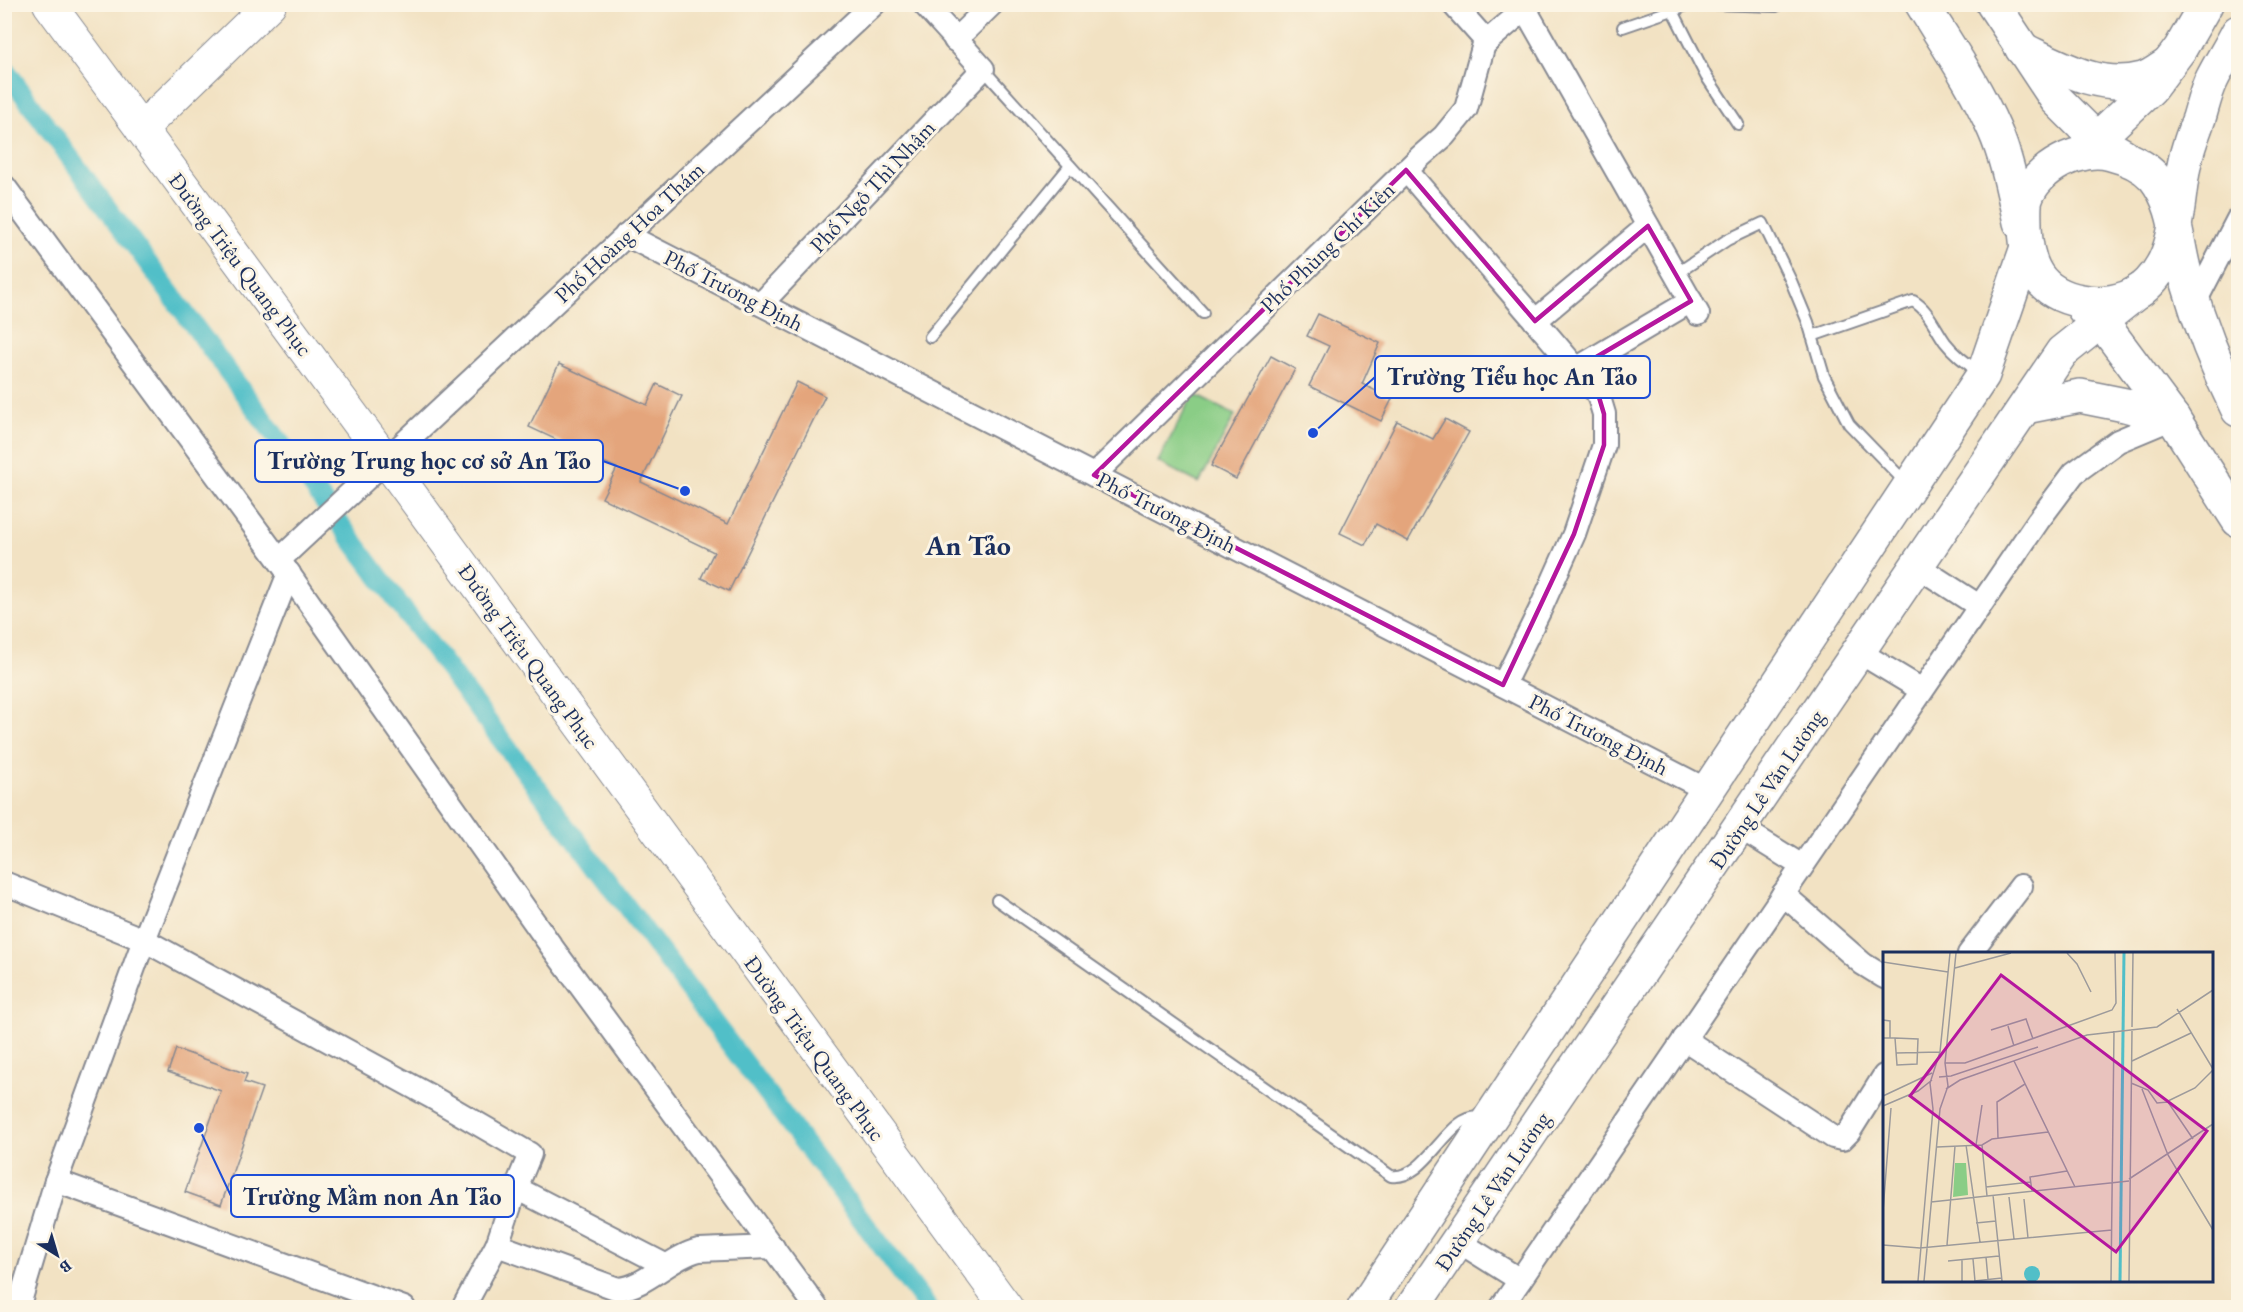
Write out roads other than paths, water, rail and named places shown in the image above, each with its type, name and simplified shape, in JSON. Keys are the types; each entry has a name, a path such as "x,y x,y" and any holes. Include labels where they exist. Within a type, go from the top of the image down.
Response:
{"highway":[{"path":"1922,4 1966,74 1995,130 2009,173 2032,269 2049,287 2101,321 2173,418 2238,520"},
{"path":"1994,4 2021,48 2090,147 2133,161 2153,176 2167,198 2194,304 2238,410"},
{"path":"2026,250 2026,199 2039,178 2058,162 2090,147 2150,89 2169,65 2206,4"},
{"path":"2070,299 2094,304 2118,301 2140,290 2159,272 2170,249 2185,160 2211,81 2238,32"},
{"path":"2021,48 2074,74 2102,80 2125,82 2144,79 2169,65"},
{"name":"Đường Lê Văn Lương","path":"1364,1308 1983,375 2026,250"},
{"name":"Đường Lê Văn Lương","path":"1412,1308 2062,352 2140,290"},
{"path":"2025,407 2080,396 2126,405 2173,418"}],"street":[{"name":"Đường Triệu Quang Phục","path":"49,4 1007,1308"},
{"path":"141,129 270,4"},
{"name":"Phố Hoàng Hoa Thám","path":"284,567 305,535 874,4"},
{"path":"924,4 983,69"},
{"path":"955,40 992,4"},
{"path":"1453,4 1487,42"},
{"path":"1528,7 1695,308 1576,369"},
{"name":"Phố Phùng Chí Kiên","path":"1094,475 1406,170 1444,136 1466,109 1484,44 1528,7"},
{"name":"Phố Ngô Thì Nhậm","path":"761,304 983,69"},
{"path":"1406,170 1598,394 1604,414 1604,445 1574,534 1503,685"},
{"path":"4,186 284,567 554,950 817,1308"},
{"path":"2194,304 2238,219"},
{"path":"1535,321 1648,226"},
{"name":"Phố Trương Định","path":"626,235 1707,790"},
{"path":"1501,1308 2038,520 2074,473 2118,441 2173,418"},
{"path":"1917,566 1979,606"},
{"path":"18,1308 56,1180 284,567"},
{"path":"1859,652 1922,690"},
{"path":"1740,827 1802,866"},
{"path":"4,883 144,940 430,1096 530,1154 497,1245 463,1308"},
{"path":"1971,952 2021,886"},
{"path":"1783,894 1863,964 1883,976"},
{"path":"1684,1039 1833,1137 1842,1139 1849,1132 1883,1078"},
{"path":"56,1180 404,1308"},
{"path":"516,1188 665,1265"},
{"path":"1458,1241 1520,1280"},
{"path":"497,1245 618,1289 632,1286 681,1256 699,1250 773,1248"}],"lane":[{"path":"1623,27 1690,4"},
{"path":"1712,4 1776,6 1781,4"},
{"path":"1672,10 1706,76 1738,124"},
{"path":"983,69 1203,313"},
{"path":"930,337 1070,166"},
{"path":"1676,274 1727,240 1763,223 1791,281 1824,376 1849,424 1909,487"},
{"path":"1812,336 1913,301 1921,305 1945,342 1960,359 1983,375"},
{"path":"997,900 1391,1176 1398,1177 1422,1163 1462,1120 1476,1116 1488,1120"}],"waterway":[{"path":"4,68 397,601 928,1308"}],"place":[{"name":"Trường Tiểu học An Tảo","path":"1313,433"},
{"name":"Trường Trung học cơ sở An Tảo","path":"685,491"},
{"name":"Trường Mầm non An Tảo","path":"199,1128"}],"district":[{"name":"An Tảo","path":"968,545"}]}
